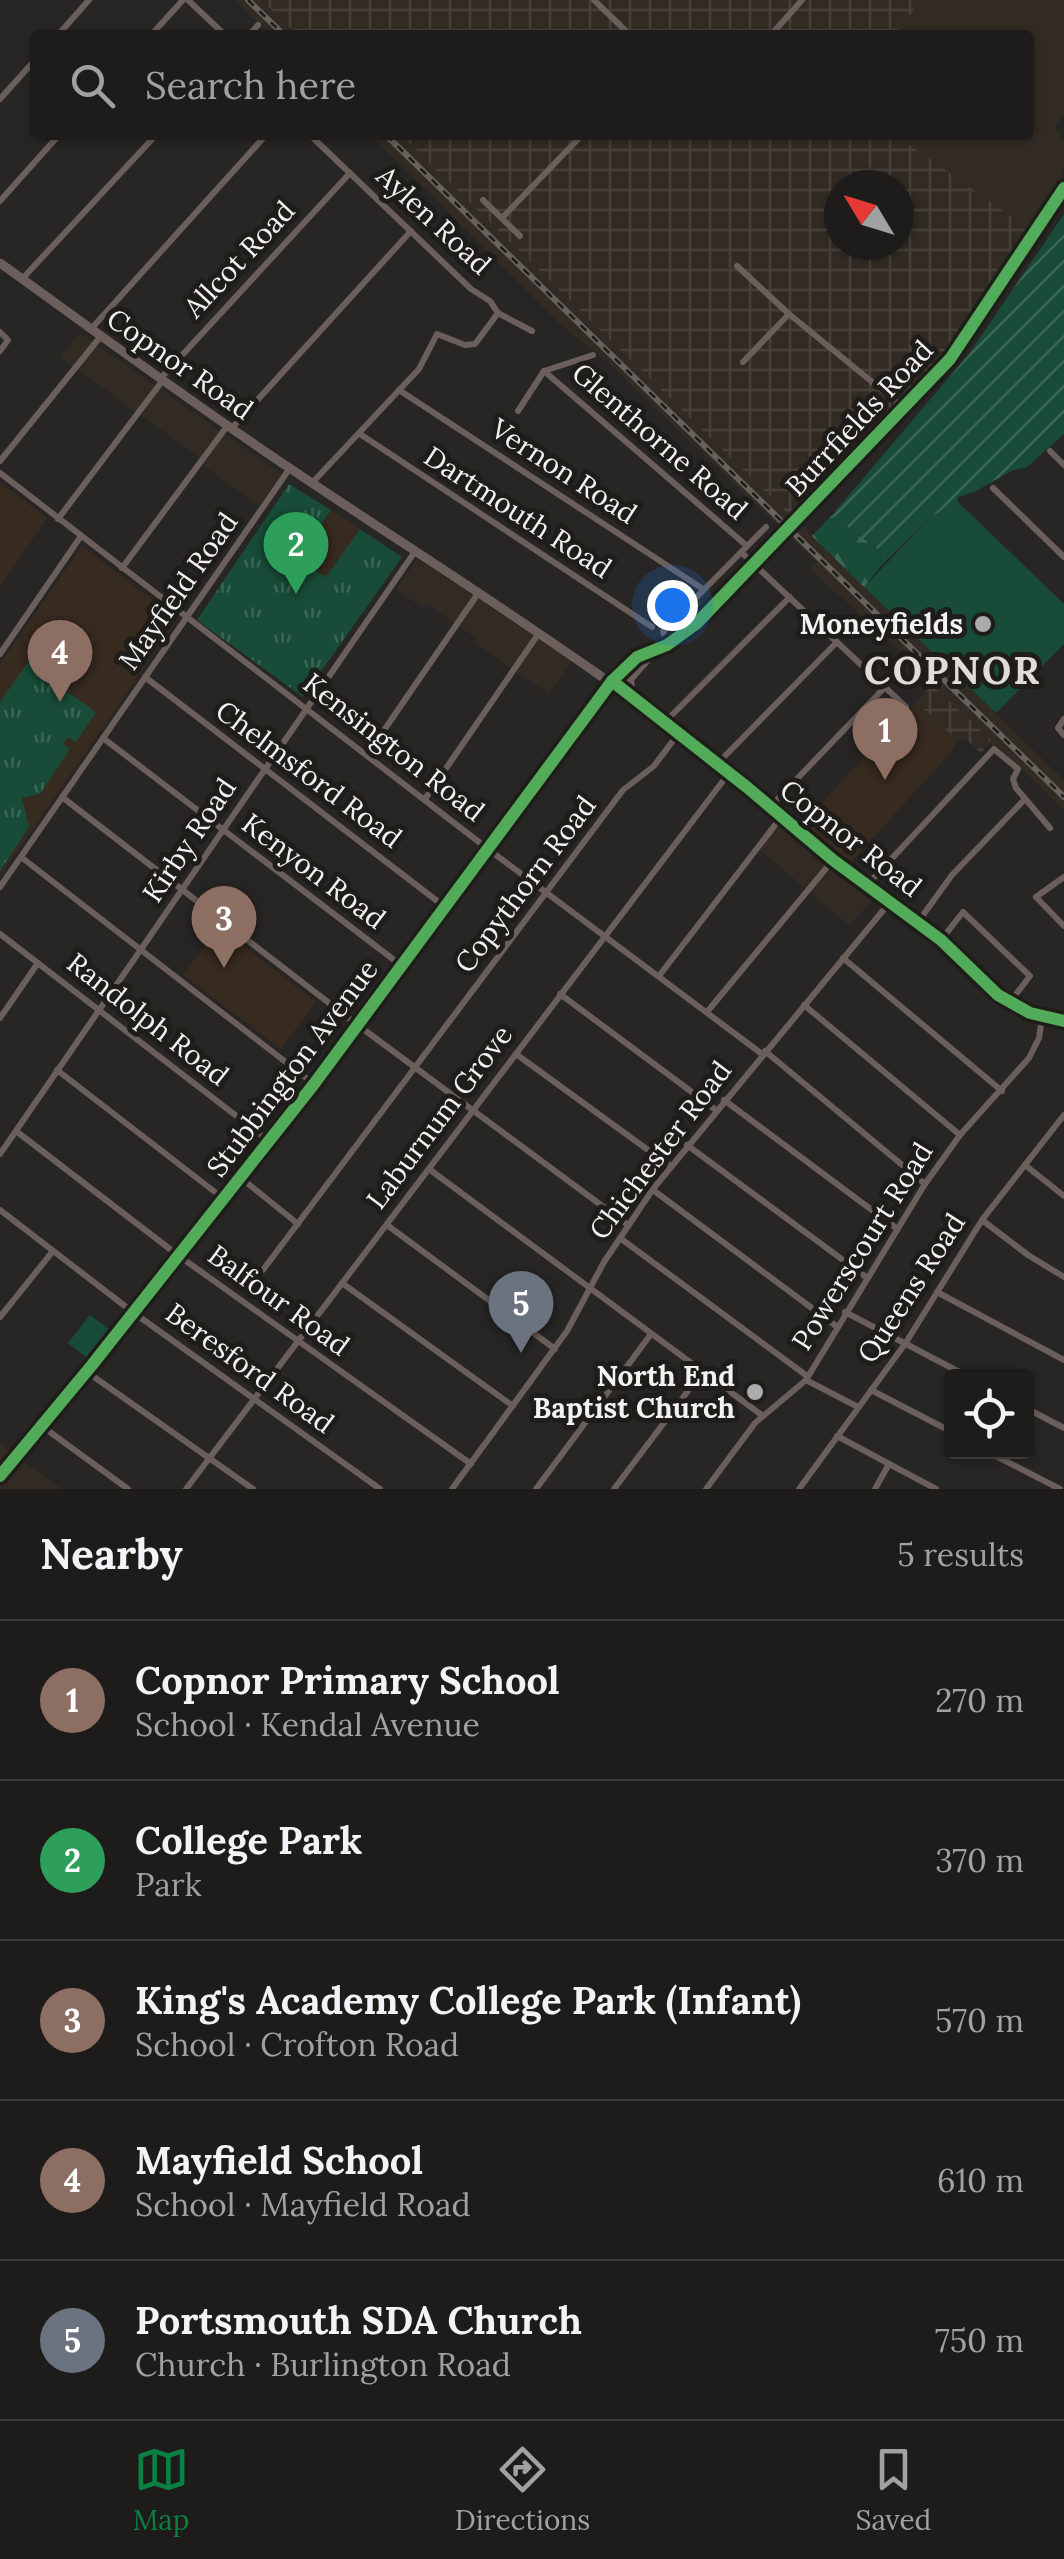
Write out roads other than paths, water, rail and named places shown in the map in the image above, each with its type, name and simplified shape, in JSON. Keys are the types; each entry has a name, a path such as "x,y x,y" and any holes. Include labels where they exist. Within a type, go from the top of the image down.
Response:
{"main road":[{"name":"Copnor Road","path":"0,263 290,468 612,681 833,860 942,940 1009,1003 1042,1018 1064,1021"}],"street":[{"path":"62,30 89,0"},
{"path":"156,30 185,0 220,30"},
{"path":"594,0 625,30"},
{"path":"775,30 802,0"},
{"path":"254,30 258,26"},
{"path":"0,99 30,66"},
{"path":"0,201 55,140"},
{"path":"22,279 151,140"},
{"path":"90,329 261,140"},
{"name":"Aylen Road","path":"315,140 498,313 532,330"},
{"path":"502,218 577,140"},
{"name":"Allcot Road","path":"58,518 162,379 350,172"},
{"name":"Burrfields Road","path":"612,681 637,657 667,645 696,624 950,359 1064,188"},
{"path":"483,200 520,236"},
{"path":"122,568 230,426 411,232"},
{"path":"737,266 904,408"},
{"path":"312,483 423,364 436,334 465,346 475,344 498,313"},
{"path":"743,362 789,314"},
{"path":"0,332 8,340 0,350"},
{"path":"0,461 101,336"},
{"path":"518,410 544,371 593,355"},
{"name":"Glenthorne Road","path":"544,371 744,549 790,598 906,706"},
{"name":"Vernon Road","path":"400,390 703,590"},
{"name":"Dartmouth Road","path":"360,434 652,627"},
{"path":"1050,452 1064,465"},
{"name":"Mayfield Road","path":"0,887 290,468"},
{"name":"Kensington Road","path":"0,473 488,849 764,1053 925,1184"},
{"path":"992,488 1064,557"},
{"path":"667,645 663,631 766,528"},
{"path":"0,654 81,536"},
{"name":"Kirby Road","path":"0,1154 416,550"},
{"path":"367,755 479,592"},
{"path":"666,722 790,598"},
{"path":"425,799 538,634"},
{"path":"717,764 837,642"},
{"path":"632,696 630,679 654,651"},
{"name":"Chelmsford Road","path":"144,677 445,907"},
{"name":"Stubbington Avenue","path":"0,1476 314,1084 612,681"},
{"path":"771,806 885,686"},
{"path":"1062,733 1058,725 1064,719"},
{"name":"Copythorn Road","path":"263,1270 623,790 654,766 678,734"},
{"name":"Kenyon Road","path":"103,738 402,966"},
{"path":"867,885 992,750 997,749 1018,769 1013,783 1050,828"},
{"name":"Laburnum Grove","path":"186,1489 728,773"},
{"path":"62,797 628,1226"},
{"path":"918,922 952,875 1025,799"},
{"path":"658,976 782,816"},
{"path":"21,857 314,1084"},
{"path":"707,1012 833,860"},
{"path":"1064,877 1036,897 1064,926"},
{"name":"Chichester Road","path":"452,1489 555,1349 620,1238 670,1166 890,902"},
{"path":"942,940 963,912 1030,976 1009,1003"},
{"name":"Randolph Road","path":"0,934 269,1141"},
{"path":"843,958 1002,1090"},
{"path":"0,1018 38,962"},
{"path":"560,994 716,1110"},
{"path":"804,1005 960,1134"},
{"name":"Powerscourt Road","path":"706,1489 745,1434 807,1378 925,1184 960,1134 1037,1045 1042,1018"},
{"path":"516,1054 670,1166"},
{"path":"57,1070 224,1198"},
{"path":"724,1100 896,1228"},
{"name":"Queens Road","path":"799,1489 905,1344 982,1220 1064,1114"},
{"name":"Balfour Road","path":"16,1131 179,1256 470,1464"},
{"path":"688,1145 866,1277"},
{"path":"1025,1165 1064,1196"},
{"path":"428,1169 763,1416"},
{"path":"240,1178 298,1224"},
{"path":"653,1189 836,1326"},
{"name":"Beresford Road","path":"0,1210 134,1313 380,1489"},
{"path":"982,1220 1028,1256 1064,1277"},
{"path":"387,1224 555,1349"},
{"path":"620,1238 807,1378 858,1407"},
{"path":"0,1317 53,1251"},
{"path":"342,1284 513,1406"},
{"path":"938,1292 1064,1360"},
{"path":"845,1312 953,1369"},
{"path":"536,1489 651,1334"},
{"path":"614,1489 702,1371"},
{"path":"87,1372 253,1489"},
{"path":"871,1390 944,1428"},
{"path":"1034,1412 1064,1428"},
{"path":"42,1428 128,1489"},
{"path":"837,1436 936,1489"},
{"path":"1002,1459 1060,1489"},
{"path":"875,1489 889,1464"}],"railway":[{"path":"248,0 279,30"},
{"path":"391,140 1064,797"}],"place":[{"name":"College Park","path":"296,594"},
{"name":"Moneyfields","path":"983,624"},
{"name":"Mayfield School","path":"60,702"},
{"name":"Copnor Primary School","path":"885,780"},
{"name":"King's Academy College Park (Infant)","path":"224,968"},
{"name":"Portsmouth SDA Church","path":"521,1353"},
{"name":"North End Baptist Church","path":"755,1392"}],"district":[{"name":"COPNOR","path":"953,670"}]}
